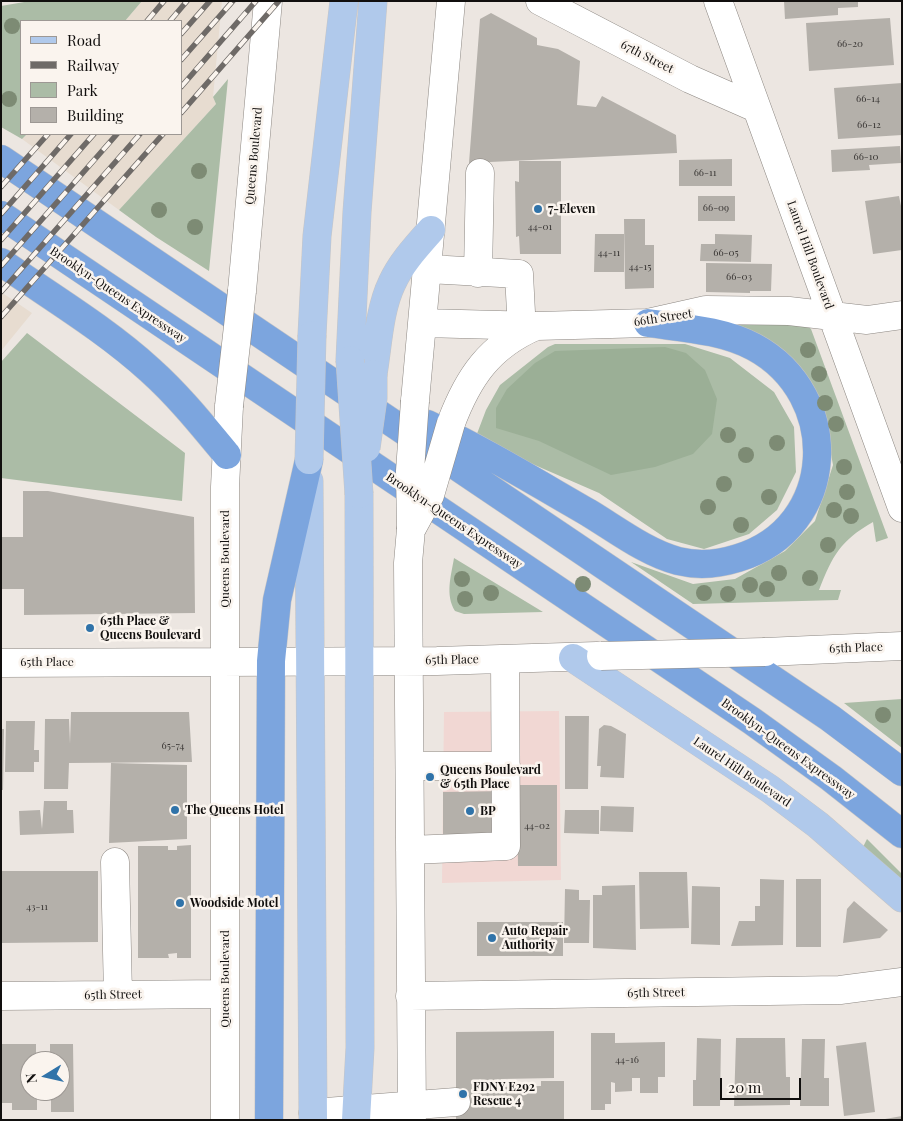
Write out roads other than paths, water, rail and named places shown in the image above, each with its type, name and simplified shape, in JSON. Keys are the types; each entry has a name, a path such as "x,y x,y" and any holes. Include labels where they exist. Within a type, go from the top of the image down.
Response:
{"highway":[{"path":"1,159 830,718 902,772"},
{"name":"Brooklyn-Queens Expressway","path":"1,215 752,721 831,778 902,834"},
{"path":"1,262 105,334 149,369 196,416 227,455"},
{"path":"329,379 480,448 660,554 678,561 711,564 728,561 762,549 791,525 802,510 817,474 818,452 816,432 804,399 787,374 772,360 747,344 722,335 648,323"},
{"path":"269,1120 271,661 278,600 309,460"}],"main road":[{"path":"313,1116 309,460 312,336 317,236 344,1"},
{"path":"357,1115 360,1048 359,494 350,360 357,212 373,1"},
{"path":"359,494 373,398 373,374 386,297 392,281 409,256 432,230"},
{"name":"Laurel Hill Boulevard","path":"573,658 770,789 818,825 902,898"}],"street":[{"name":"Queens Boulevard","path":"225,1120 225,487 229,406 242,291 268,1"},
{"path":"412,1113 408,563 411,529 410,471 451,1"},
{"name":"67th Street","path":"540,1 690,79 756,108"},
{"name":"Laurel Hill Boulevard","path":"718,1 902,508"},
{"path":"478,273 480,173"},
{"path":"411,529 430,495 451,423 462,394 481,365 503,345 527,328 519,274 428,269"},
{"name":"66th Street","path":"423,323 527,328 648,323 706,310 789,311 867,320 902,315"},
{"name":"65th Place","path":"1,663 409,661 573,658 902,646"},
{"path":"410,850 506,846 505,659"},
{"path":"410,766 506,766"},
{"path":"115,862 118,995"},
{"name":"65th Street","path":"410,996 840,990 902,982"},
{"name":"65th Street","path":"1,996 225,994"},
{"path":"313,1116 412,1113 456,1102"}],"railway":[{"path":"148,20 164,1"},
{"path":"171,20 187,1"},
{"path":"182,33 210,1"},
{"path":"182,59 233,1"},
{"path":"182,86 256,1"},
{"path":"182,112 279,1"},
{"path":"1,187 47,135"},
{"path":"1,214 70,135"},
{"path":"1,240 93,135"},
{"path":"1,266 116,135"},
{"path":"1,292 139,135"},
{"path":"1,317 162,135"}],"place":[{"name":"7-Eleven","path":"538,209"},
{"name":"65th Place & Queens Boulevard","path":"90,628"},
{"name":"Queens Boulevard & 65th Place","path":"430,777"},
{"name":"The Queens Hotel","path":"175,810"},
{"name":"BP","path":"470,811"},
{"name":"Woodside Motel","path":"180,903"},
{"name":"Auto Repair Authority","path":"492,938"},
{"name":"FDNY E292 Rescue 4","path":"463,1094"}]}
